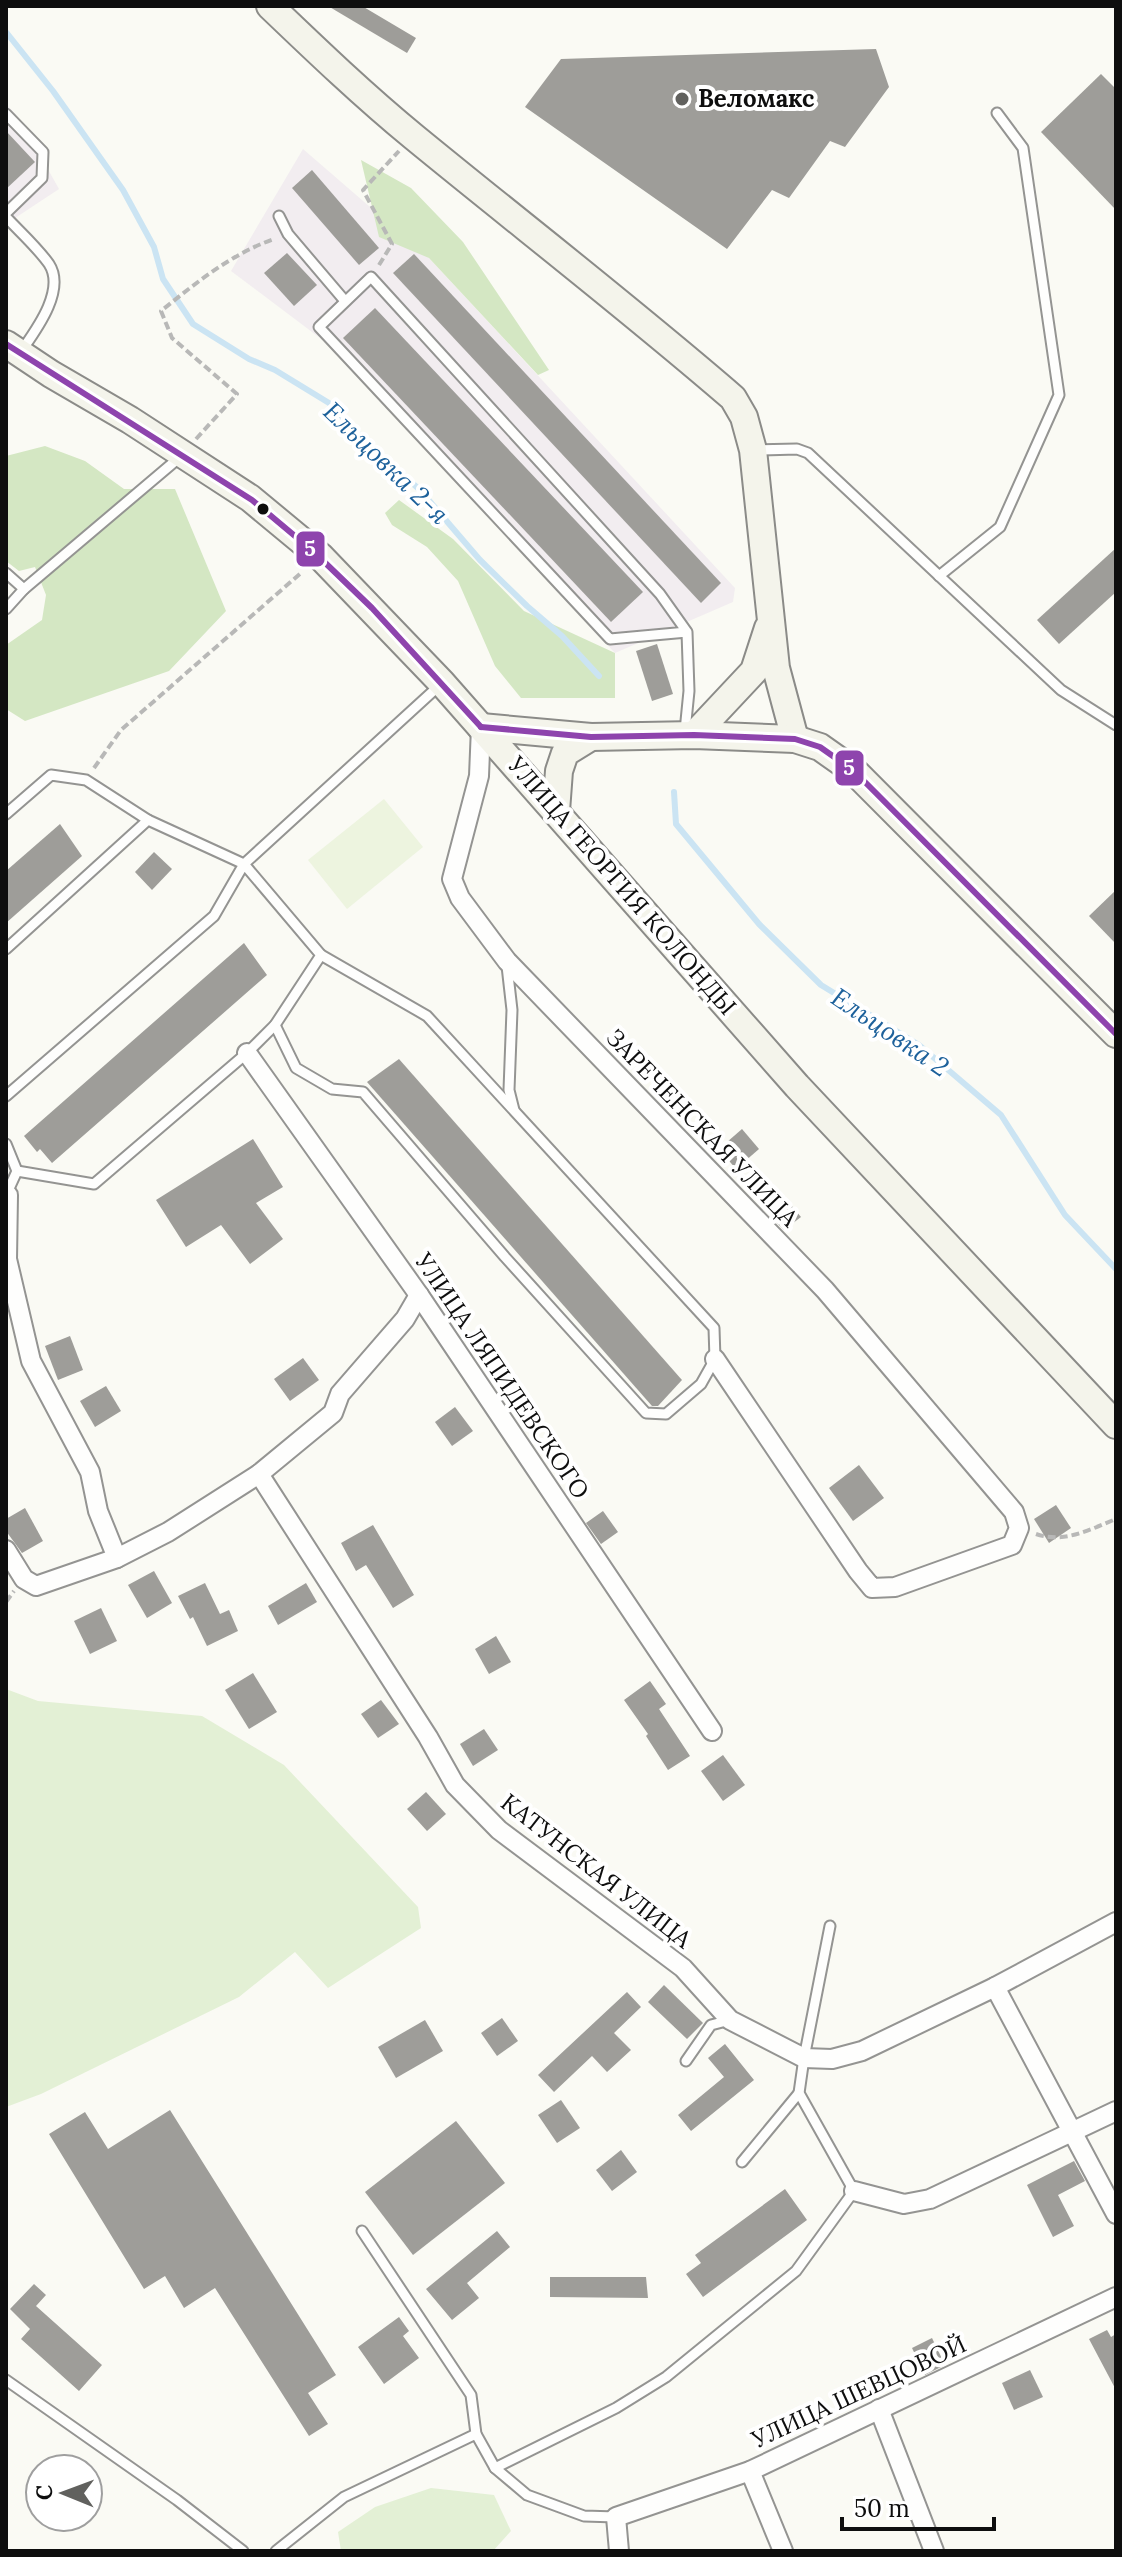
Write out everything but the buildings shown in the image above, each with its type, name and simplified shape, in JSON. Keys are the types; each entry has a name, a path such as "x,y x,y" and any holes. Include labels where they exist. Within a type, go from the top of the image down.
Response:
{"street":[{"path":"270,6 413,136 576,266 733,398 744,417 753,450 776,668 795,739"},
{"name":"УЛИЦА ГЕОРГИЯ КОЛОНДЫ","path":"13,349 250,498 320,556 442,683 797,1086 1116,1425"},
{"path":"689,735 754,671 770,622"},
{"path":"481,727 591,737 689,735 795,739 820,747 854,771 1116,1034"},
{"name":"ЗАРЕЧЕНСКАЯ УЛИЦА","path":"481,727 479,776 452,879 460,898 507,961 825,1290 1014,1512 1019,1528"},
{"path":"556,811 559,771 565,753 591,737"},
{"name":"УЛИЦА ЛЯПИДЕВСКОГО","path":"247,1053 419,1295 712,1731"},
{"path":"7,1195 7,1259 31,1361 90,1472 98,1511 117,1558"},
{"path":"6,1550 24,1579 36,1586 117,1558 168,1532 259,1474 333,1413 340,1394 405,1319 419,1295"},
{"path":"715,1359 872,1588 895,1587 1012,1545 1019,1528"},
{"name":"КАТУНСКАЯ УЛИЦА","path":"259,1474 428,1737 455,1785 499,1830 683,1968 730,2020 804,2058"},
{"path":"804,2058 832,2059 862,2051 995,1987 1116,1922"},
{"path":"995,1987 1116,2214"},
{"path":"854,2191 904,2204 930,2199 1116,2111"},
{"name":"УЛИЦА ШЕВЦОВОЙ","path":"616,2517 750,2471 1116,2297"},
{"path":"879,2409 934,2551"},
{"path":"750,2471 783,2551"},
{"path":"616,2517 619,2551"}],"lane":[{"path":"939,576 1000,527 1059,395 1023,148 997,113"},
{"path":"6,114 43,152 42,178 6,215 51,267 53,293 44,317 13,349"},
{"path":"279,216 288,234 345,301"},
{"path":"687,632 610,639 319,327 371,277 660,594 687,632 689,735"},
{"path":"753,450 797,449 808,453 1061,690 1116,725"},
{"path":"6,609 24,589 183,455"},
{"path":"6,573 24,589"},
{"path":"6,1096 214,916 244,864 442,683"},
{"path":"6,814 51,775 86,780 148,820 244,864 321,955 427,1016 714,1328 715,1359 701,1384 666,1414 646,1413 505,1257 363,1092 332,1089 296,1068 275,1025"},
{"path":"6,949 148,820"},
{"path":"17,1171 94,1184 247,1053 275,1025 321,955"},
{"path":"507,961 512,1010 509,1090 514,1114"},
{"path":"6,1144 17,1171 7,1195"},
{"path":"742,2162 799,2093 830,1926"},
{"path":"686,2061 711,2025 730,2020"},
{"path":"495,2468 616,2408 666,2377 796,2271 854,2191 799,2093"},
{"path":"362,2231 471,2395 476,2434 495,2468 527,2495 584,2516 616,2517"},
{"path":"6,2380 177,2500 243,2551"},
{"path":"276,2551 344,2497 476,2434"}],"path":[{"path":"371,277 392,244 363,190 413,136"},
{"path":"183,455 237,394 172,338 161,311 191,286 247,249 288,234"},
{"path":"86,780 121,730 320,556"},
{"path":"1019,1528 1048,1538 1078,1535 1116,1519"}],"shaded area":[{"path":"6,104 19,118 59,189 6,224"},
{"path":"303,149 429,258 735,588 733,602 615,653 324,341 231,271"}],"green space":[{"path":"361,160 411,188 463,242 549,370 538,375 429,258 379,237"},
{"path":"45,446 85,461 124,489 175,489 226,611 169,671 25,721 6,709 6,645 42,620 46,595 35,567 19,571 6,561 6,456"},
{"path":"399,500 453,539 524,611 615,653 615,698 521,698 495,666 458,581 427,547 392,525 385,513"},
{"path":"384,799 423,847 347,909 308,860"},
{"path":"6,1689 38,1701 202,1716 284,1765 418,1907 421,1928 328,1988 295,1952 239,1997 41,2094 6,2107"},
{"path":"431,2488 494,2495 511,2531 493,2551 341,2551 338,2532 375,2507"}],"waterway":[{"name":"Ельцовка 2-я","path":"6,32 53,91 123,190 154,247 163,279 193,324 329,403 363,439 420,490 480,560 562,636 599,676"},
{"name":"Ельцовка 2","path":"674,792 676,824 759,924 821,985 919,1045 1001,1115 1065,1215 1116,1269"}],"transit line":[{"name":"5","path":"6,344 252,500 314,552 372,608 481,727"},
{"name":"5","path":"481,727 591,737 694,735 795,739 820,747 854,771 1116,1034"}],"place":[{"name":"Веломакс","path":"682,99"}]}
